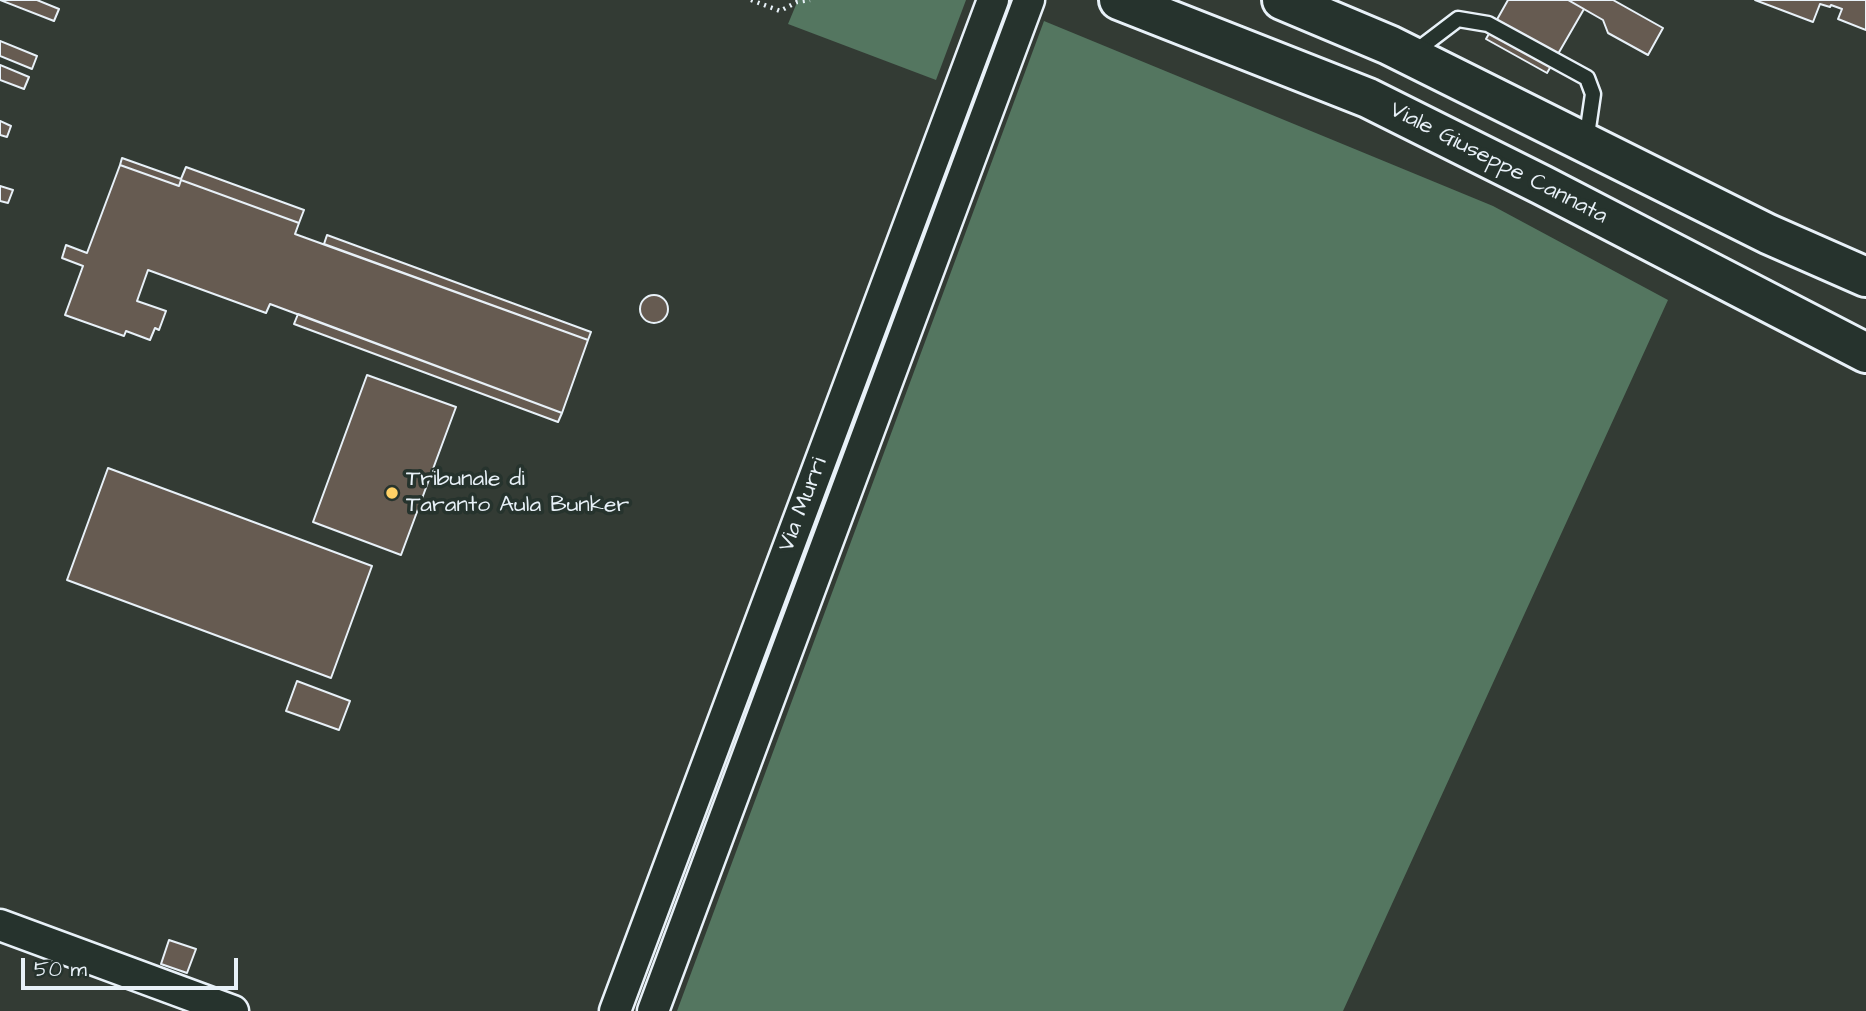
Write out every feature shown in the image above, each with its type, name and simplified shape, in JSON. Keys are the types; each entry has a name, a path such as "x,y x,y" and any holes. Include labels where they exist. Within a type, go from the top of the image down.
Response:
{"street":[{"name":"Via Murri","path":"615,1011 993,0"},
{"name":"Via Murri","path":"653,1011 1029,0"},
{"name":"Viale Giuseppe Cannata","path":"1119,0 1368,98 1866,353"},
{"path":"1282,0 1409,56 1768,234 1866,277"},
{"path":"1542,185 1578,140"},
{"path":"0,925 233,1011"}],"lane":[{"path":"1409,56 1458,19 1488,24 1587,78 1593,94 1578,140"}],"path":[{"path":"751,0 780,11 797,2 810,0"}],"green space":[{"path":"798,0 966,0 936,80 788,24"},
{"path":"1044,21 1493,206 1668,300 1343,1011 677,1011"}],"building":[{"path":"0,0 37,0 59,9 54,21"},
{"path":"1508,0 1568,0 1584,9 1547,73 1486,39"},
{"path":"1568,0 1613,0 1663,28 1648,55 1608,33 1603,20"},
{"path":"1755,0 1866,0 1866,30 1838,19 1842,9 1831,5 1820,4 1813,22"},
{"path":"0,41 37,56 32,69 0,56"},
{"path":"0,65 29,77 24,89 0,80"},
{"path":"0,121 11,126 7,137 0,135"},
{"path":"122,158 181,179 186,167 304,210 299,223 181,180 179,186 120,165"},
{"path":"120,165 179,186 181,180 299,223 295,234 588,340 562,413 270,304 266,313 148,270 137,301 166,311 159,330 155,328 150,340 126,331 124,336 65,315 83,266 62,258 66,245 87,253"},
{"path":"0,186 13,190 8,203 0,201"},
{"path":"327,235 591,332 588,340 324,244"},
{"path":"654,295 664,299 668,309 664,319 654,323 644,319 640,309 644,299"},
{"path":"298,314 562,413 558,422 294,324"},
{"path":"367,375 456,407 401,555 313,522"},
{"path":"108,468 372,566 331,678 67,580"},
{"path":"297,681 350,701 339,730 286,711"},
{"path":"169,940 196,949 187,973 161,964"}],"place":[{"name":"Tribunale di Taranto Aula Bunker","path":"392,493"}]}
